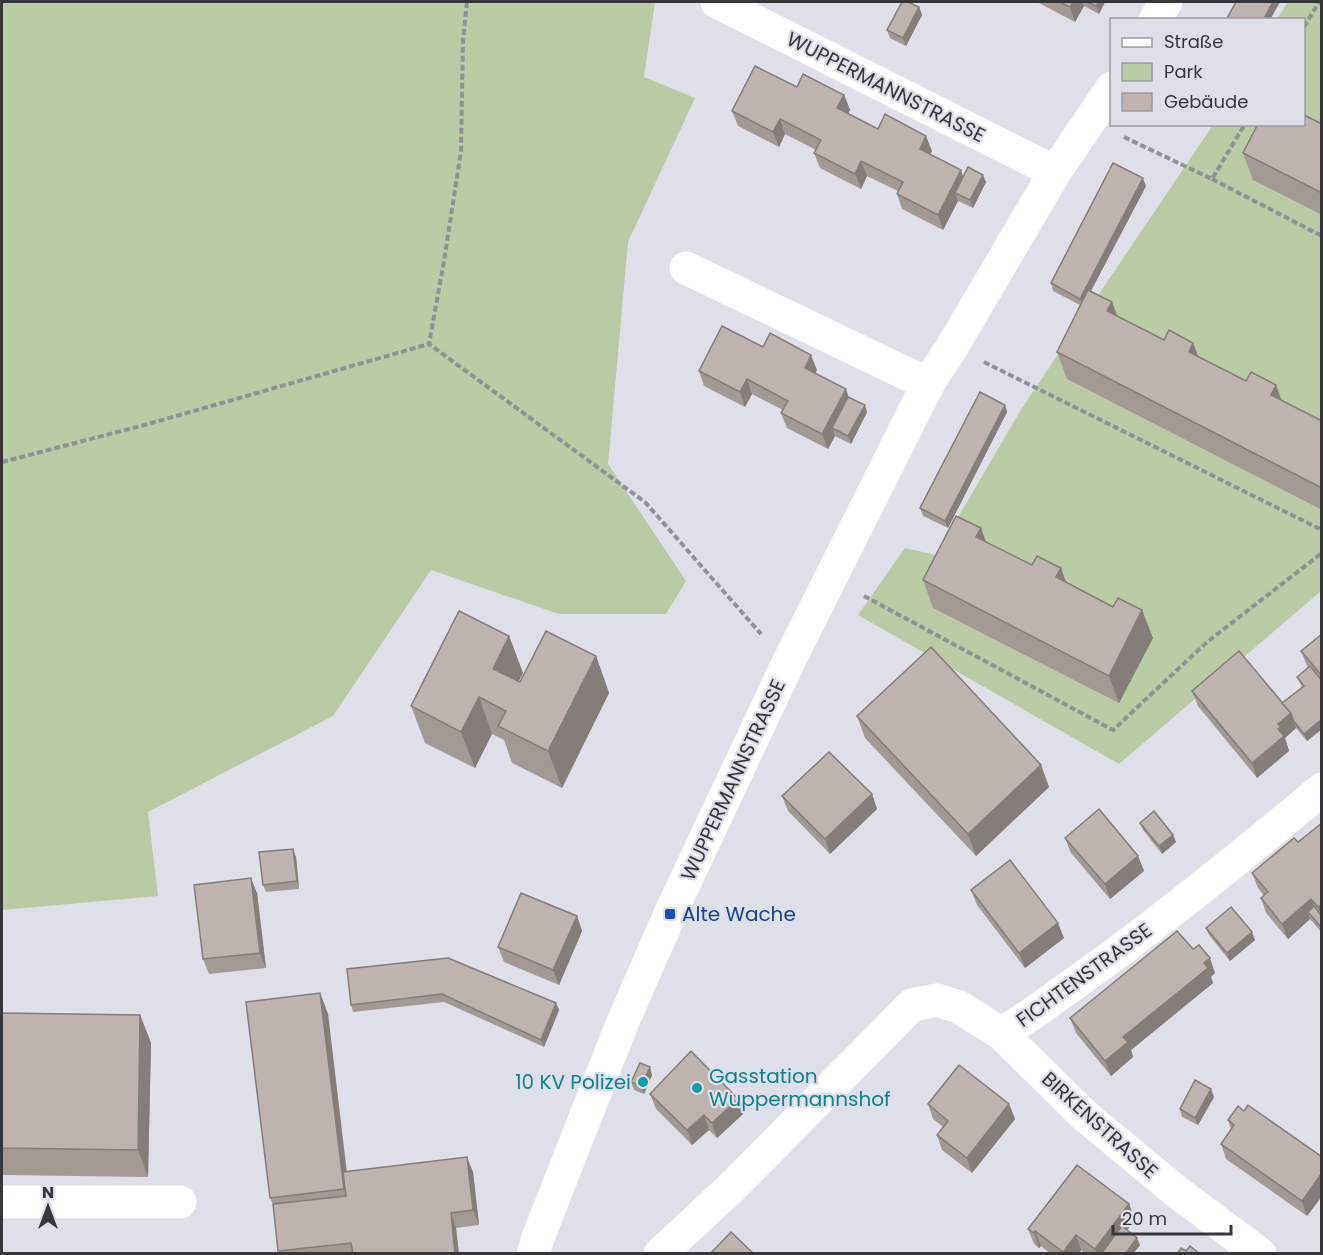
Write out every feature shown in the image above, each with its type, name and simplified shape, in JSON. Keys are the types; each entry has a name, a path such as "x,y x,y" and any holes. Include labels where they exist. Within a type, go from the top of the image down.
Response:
{"street":[{"name":"WUPPERMANNSTRASSE","path":"717,2 1055,172"},
{"path":"1156,18 1166,2"},
{"name":"WUPPERMANNSTRASSE","path":"533,1254 622,1024 670,914 788,663 928,384 1055,172 1110,91"},
{"path":"686,268 928,384"},
{"name":"FICHTENSTRASSE","path":"660,1254 733,1186 912,1005 937,1000 959,1007 1002,1034 1074,986 1174,910 1322,789"},
{"name":"BIRKENSTRASSE","path":"1002,1034 1084,1115 1177,1192 1260,1254"},
{"path":"2,1202 180,1202"}],"path":[{"path":"429,344 460,151 467,2"},
{"path":"1305,25 1319,2"},
{"path":"1212,179 1244,126"},
{"path":"1085,129 1115,132 1322,236"},
{"path":"2,462 141,426 429,344"},
{"path":"429,344 645,502 788,663"},
{"path":"952,347 1322,530"},
{"path":"831,579 1113,730 1207,642 1322,553"}],"green space":[{"path":"2,2 655,2 644,77 695,98 628,242 608,464 686,581 666,614 559,614 431,570 333,716 148,812 158,896 2,910"},
{"path":"1288,2 1321,2 1321,591 1119,764 858,615 905,548 936,555 1022,408 1212,126 1305,126 1305,18 1278,18"}],"building":[{"path":"902,2 919,7 903,38 887,30"},
{"path":"1059,2 1073,2 1070,7"},
{"path":"1087,2 1099,2 1096,6"},
{"path":"1236,2 1273,2 1264,18 1227,18"},
{"path":"755,66 797,87 803,74 844,95 837,108 878,129 885,114 926,136 920,149 961,170 938,215 897,194 903,182 861,161 855,174 814,153 821,140 780,119 773,132 732,111"},
{"path":"1305,116 1322,124 1322,193 1243,153 1257,126 1305,126"},
{"path":"1113,163 1143,178 1080,299 1051,283"},
{"path":"968,167 983,175 970,200 955,193"},
{"path":"1088,290 1112,302 1107,311 1164,340 1169,330 1193,343 1189,352 1246,381 1251,372 1276,385 1271,395 1322,421 1322,488 1057,352"},
{"path":"722,326 763,347 770,333 811,355 805,368 846,389 822,434 781,413 788,401 747,379 740,392 699,371"},
{"path":"980,392 1005,405 945,521 920,508"},
{"path":"848,397 865,405 848,436 832,428"},
{"path":"956,516 981,528 976,537 1032,565 1037,556 1061,568 1056,577 1113,607 1118,598 1142,610 1109,676 923,580"},
{"path":"459,611 509,636 493,669 520,682 546,631 596,656 548,751 498,726 506,711 479,697 461,732 411,706"},
{"path":"1322,634 1322,676 1301,651"},
{"path":"931,647 1041,765 968,834 857,716"},
{"path":"1239,651 1291,713 1278,724 1281,727 1278,729 1284,736 1252,763 1192,691"},
{"path":"1310,666 1322,681 1322,719 1304,734 1282,703 1304,686 1297,677"},
{"path":"829,752 872,794 825,839 782,796"},
{"path":"1099,809 1138,856 1105,884 1065,838"},
{"path":"1154,811 1173,835 1159,846 1140,823"},
{"path":"1322,823 1322,904 1318,907 1311,899 1282,924 1261,898 1268,892 1252,873 1294,838 1298,842"},
{"path":"293,849 297,881 263,885 259,852"},
{"path":"1010,860 1058,923 1019,953 971,890"},
{"path":"251,878 260,953 203,959 194,885"},
{"path":"521,893 577,916 553,970 498,947"},
{"path":"1314,906 1322,914 1322,928 1308,912"},
{"path":"1231,907 1252,932 1227,953 1206,928"},
{"path":"1177,931 1193,949 1199,945 1210,958 1204,963 1208,968 1123,1037 1128,1042 1105,1061 1070,1018"},
{"path":"448,958 556,1003 541,1040 442,994 351,1005 347,969"},
{"path":"320,993 344,1189 270,1198 246,1002"},
{"path":"2,1013 140,1015 138,1150 2,1148"},
{"name":"Gasstation Wuppermannshof","path":"691,1051 738,1099 712,1123 704,1115 687,1130 650,1094"},
{"path":"640,1063 650,1067 641,1086 631,1082"},
{"path":"959,1065 1009,1104 967,1158 937,1135 948,1121 928,1104"},
{"path":"1195,1080 1211,1089 1195,1118 1180,1109"},
{"path":"1248,1105 1322,1157 1322,1173 1302,1201 1221,1144 1234,1125 1228,1120 1238,1106 1244,1111"},
{"path":"467,1157 473,1210 451,1213 455,1254 353,1254 351,1243 278,1251 273,1204 346,1196 343,1172"},
{"path":"1077,1165 1129,1204 1095,1249 1076,1235 1063,1252 1035,1231 1034,1233 1028,1229"},
{"path":"1122,1226 1137,1238 1125,1254 1101,1254"},
{"path":"731,1232 754,1254 710,1254"},
{"path":"1190,1246 1200,1254 1177,1254 1181,1248 1186,1251"}],"place":[{"name":"Alte Wache","path":"670,914"},
{"name":"10 KV Polizei","path":"643,1082"},
{"name":"Gasstation Wuppermannshof","path":"697,1088"}]}
